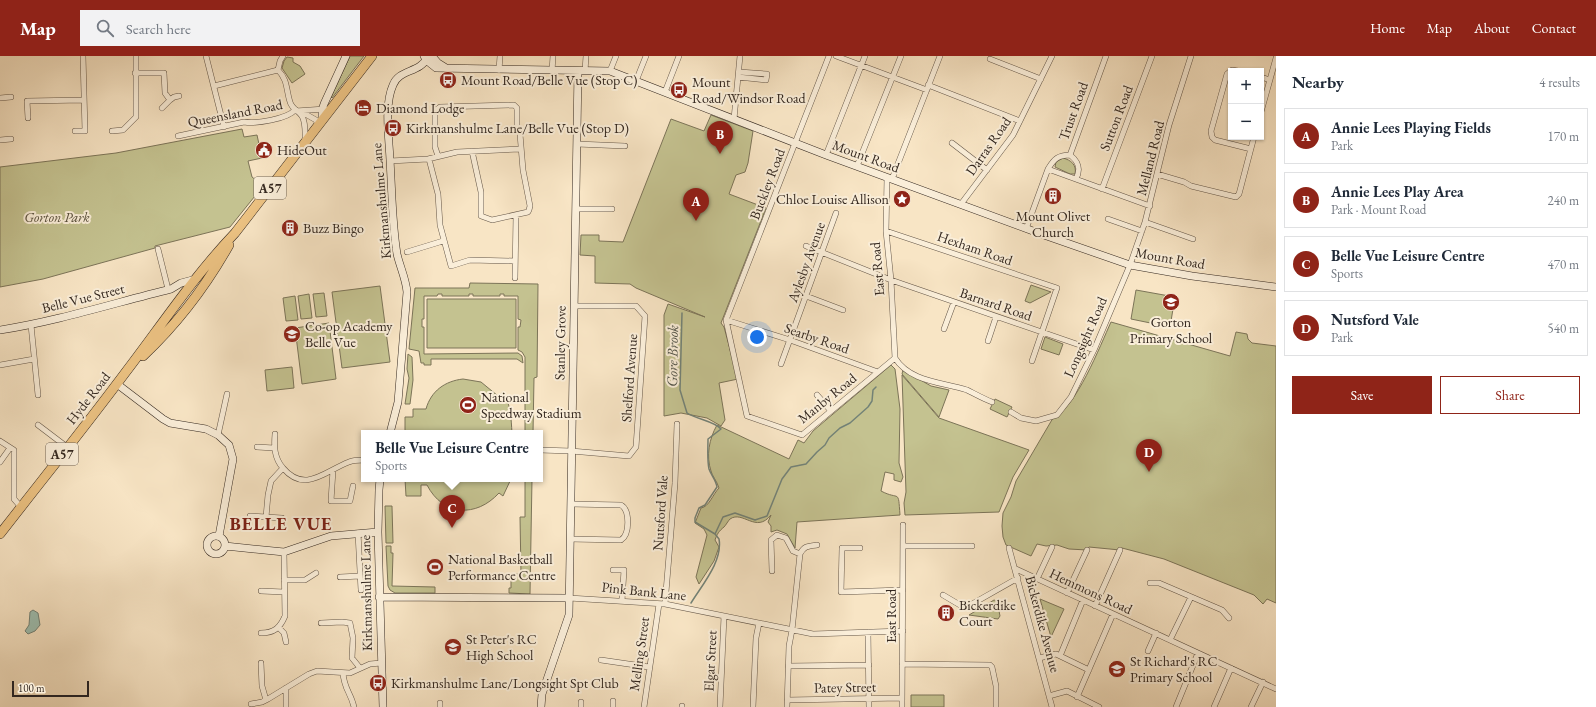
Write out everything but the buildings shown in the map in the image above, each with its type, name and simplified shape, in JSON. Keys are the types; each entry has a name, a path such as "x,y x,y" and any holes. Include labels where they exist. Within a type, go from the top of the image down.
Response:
{"highway":[{"name":"Hyde Road","path":"124,375 170,330 188,299 196,279 218,251 235,233 305,143 327,109 372,56"},
{"name":"Hyde Road","path":"0,534 148,343 188,299 210,278 235,233"}],"street":[{"path":"75,131 85,131 82,56"},
{"path":"112,131 123,130 136,117 136,56"},
{"path":"206,56 224,127"},
{"path":"278,70 283,56"},
{"path":"297,111 327,109 346,56"},
{"path":"432,56 446,68"},
{"path":"499,70 500,56"},
{"path":"552,71 553,56"},
{"path":"582,71 586,56"},
{"path":"610,71 616,56"},
{"path":"636,81 646,56"},
{"path":"665,92 679,56"},
{"path":"734,119 740,56"},
{"name":"Buckley Road","path":"726,320 829,56"},
{"path":"836,56 1020,121"},
{"path":"826,155 865,56"},
{"path":"857,166 901,56"},
{"name":"East Road","path":"895,358 891,280 886,231 890,178 940,56"},
{"name":"Darras Road","path":"962,204 1013,135 1052,56"},
{"name":"Trust Road","path":"1026,229 1048,168 1058,156 1070,155 1106,56"},
{"name":"Sutton Road","path":"1102,189 1152,56"},
{"name":"Melland Road","path":"1130,265 1150,206 1169,125 1191,56"},
{"name":"Mount Road","path":"426,58 434,67 446,68 610,71 826,155 962,204 1026,229 1130,265 1192,276 1276,288"},
{"name":"Kirkmanshulme Lane","path":"391,430 398,402 407,292 396,241 390,161 388,101 393,83 398,76 416,69 426,58"},
{"path":"1263,104 1276,58"},
{"path":"990,59 1041,79"},
{"path":"214,86 278,70"},
{"path":"278,70 285,78 290,102 302,116 305,131 305,143"},
{"name":"Stanley Grove","path":"541,707 542,694 568,615 577,144 582,71"},
{"path":"135,73 164,74 165,93 170,100"},
{"path":"1228,73 1211,131 1212,135 1215,140 1251,150"},
{"path":"1264,78 1270,80"},
{"path":"162,108 174,97 179,96"},
{"path":"0,98 11,97"},
{"path":"28,118 27,101 84,100"},
{"path":"438,156 435,147 435,114 437,109 440,107 514,105 517,108 517,126 520,134 523,170 530,206 528,212 516,216 492,220 481,216 481,192 472,150"},
{"path":"297,111 320,122"},
{"name":"Queensland Road","path":"178,136 244,122 250,123 264,121 297,111"},
{"path":"0,140 11,139"},
{"path":"1157,174 1198,188 1236,197 1239,194 1253,140"},
{"path":"952,143 987,170"},
{"path":"577,144 625,146"},
{"path":"390,161 430,159 438,156 472,150 520,148"},
{"path":"1070,155 1078,164 1079,172 1076,179"},
{"path":"430,159 438,194 443,241 451,266 470,260 516,261"},
{"path":"1048,168 1150,206"},
{"path":"576,209 612,209"},
{"name":"Aylesby Avenue","path":"781,364 836,213"},
{"path":"515,278 516,216"},
{"path":"1108,219 1142,231"},
{"path":"1145,222 1193,239"},
{"name":"Hexham Road","path":"886,231 1057,288 1041,332"},
{"path":"407,252 443,241"},
{"name":"Barnard Road","path":"806,246 891,280 1094,350"},
{"path":"158,249 170,289 175,289 188,299"},
{"name":"Longsight Road","path":"1011,412 1021,418 1036,421 1057,415 1071,397 1094,350 1130,265"},
{"name":"Belle Vue Street","path":"0,330 31,325 170,289 181,283 196,279"},
{"path":"806,296 843,310"},
{"path":"944,329 954,302"},
{"name":"Shelford Avenue","path":"571,450 629,456 636,447 645,316 636,306 574,306"},
{"path":"988,341 996,317"},
{"name":"Searby Road","path":"726,320 790,340 878,372"},
{"name":"Manby Road","path":"726,320 747,416 802,434 895,358"},
{"path":"31,325 38,395"},
{"path":"1032,361 1041,332"},
{"path":"895,358 900,367 908,372 936,384 967,390 992,402"},
{"path":"0,365 34,359"},
{"path":"117,384 170,423 206,429 218,435 229,445 233,459 219,536"},
{"path":"218,435 227,394"},
{"path":"816,395 832,411"},
{"name":"Nutsford Vale","path":"665,604 675,483 677,424"},
{"path":"38,425 67,447"},
{"path":"275,434 274,448 280,464 288,475 301,480 311,480 350,462 361,460"},
{"path":"0,441 14,450 14,499 21,507"},
{"path":"257,447 274,448"},
{"path":"0,462 10,448"},
{"path":"543,450 571,450"},
{"path":"266,517 271,481 283,468"},
{"path":"333,470 331,501 350,501 353,486"},
{"name":"Kirkmanshulme Lane","path":"379,482 378,490 378,532 383,707"},
{"path":"570,539 621,540 625,537 627,532 627,512 625,508 620,505 571,504"},
{"path":"250,516 282,518"},
{"name":"East Road","path":"902,525 902,707"},
{"path":"225,546 284,552 331,536 378,532"},
{"path":"358,533 361,590"},
{"path":"772,571 771,540 778,535 786,538 793,551 800,554"},
{"path":"213,536 219,536 224,540 225,546 222,552 216,554 208,551 206,545 208,539 213,536"},
{"path":"787,707 789,646 800,554 803,548 817,545"},
{"path":"903,546 972,546"},
{"path":"1037,579 1052,547"},
{"path":"860,548 842,548 841,592 903,590"},
{"name":"Bickerdike Avenue","path":"1009,548 1016,569 1052,707"},
{"path":"1067,593 1087,550"},
{"path":"1095,606 1120,550"},
{"path":"261,633 269,633 278,627 285,616 284,552"},
{"name":"Hemmons Road","path":"1016,569 1276,689"},
{"path":"613,570 624,570 622,601"},
{"path":"284,580 305,580 316,573"},
{"path":"340,577 360,576"},
{"path":"943,594 965,608 1018,578"},
{"path":"1150,583 1159,583 1222,610 1229,618"},
{"path":"261,591 284,592"},
{"name":"Pink Bank Lane","path":"380,597 569,598 622,601 665,604 812,634 903,631"},
{"path":"1170,640 1191,597"},
{"path":"1060,656 1083,600"},
{"name":"Melling Street","path":"644,707 659,604"},
{"path":"1077,697 1113,614"},
{"name":"Elgar Street","path":"720,707 724,616"},
{"path":"321,623 350,623 353,638 352,658 360,668"},
{"path":"753,707 756,638 759,624"},
{"path":"278,627 284,633 286,642"},
{"path":"868,632 869,707"},
{"path":"1148,651 1156,634"},
{"path":"1176,707 1198,653"},
{"path":"1039,658 1056,654 1090,670"},
{"path":"601,660 649,667"},
{"path":"261,663 262,686 266,700"},
{"path":"251,704 266,700 309,674 317,671 350,673 370,664 381,663"},
{"path":"902,664 990,665 992,667 996,686 996,707"},
{"path":"788,666 869,665"},
{"path":"1214,707 1231,668"},
{"path":"343,673 345,687 351,695 354,707"},
{"path":"1251,707 1263,682"},
{"path":"286,688 286,707"},
{"path":"1049,696 1067,691 1099,707"},
{"name":"Patey Street","path":"787,700 902,698"}],"green space":[{"path":"350,56 364,56 332,98 331,97"},
{"path":"287,57 293,58 293,62 300,66 305,74 292,83 282,68"},
{"path":"711,115 753,131 748,163 745,172 736,175 729,194 766,208 721,323 724,327 738,379 719,383 725,420 721,426 707,418 681,413 664,416 664,315 668,304 705,317 636,288 630,284 595,283 595,256 580,255 581,235 599,235 599,241 623,242 671,119 704,131"},
{"name":"Gorton Park","path":"242,129 244,137 257,135 262,158 248,161 252,177 263,186 230,227 155,246 155,248 43,279 0,287 0,167 116,153"},
{"path":"1063,158 1073,163 1075,174 1070,174 1055,167 1056,162"},
{"path":"470,283 538,284 537,377 534,378 533,430 525,430 525,357 522,352 518,350 518,327 520,327 521,320 518,319 518,296 504,296 504,294 500,294 500,296 473,296 473,294 469,294 469,296 442,296 442,294 438,294 437,296 424,296 424,319 422,319 422,327 424,327 424,354 518,353 522,356 523,363 517,359 431,359 431,365 424,365 424,363 421,363 419,351 409,349 415,288 469,288"},
{"path":"1031,285 1051,292 1030,303 1025,301"},
{"path":"380,286 390,362 342,368 332,292"},
{"path":"1136,290 1175,297 1170,327 1131,319"},
{"path":"324,293 327,316 316,317 313,294"},
{"path":"309,294 312,318 301,319 298,296"},
{"path":"295,296 298,320 286,321 283,298"},
{"path":"427,299 516,299 516,348 427,348"},
{"path":"1111,322 1230,356 1236,332 1247,334 1248,339 1252,343 1276,346 1276,603 1267,599 1263,604 1254,595 1164,559 1122,548 1120,550 1089,547 1087,550 1069,549 1057,545 1046,546 1037,544 1031,556 1006,545 1003,537 1003,513 1011,497 1016,481 1053,418 1062,412 1079,390"},
{"path":"329,323 336,379 302,384 295,328"},
{"path":"1045,337 1063,344 1059,355 1041,349"},
{"path":"408,354 412,357 413,380 410,404 405,404 409,378 407,369"},
{"path":"891,365 895,369 900,409 899,463 903,477 901,482 894,480 894,474 885,472 881,491 898,498 900,515 797,522 795,548 787,534 777,530 771,532 771,526 768,522 771,515 760,522 735,517 730,519 717,534 715,540 719,547 714,561 699,584 696,577 707,535 704,529 695,523 701,508 709,503 719,488 709,465 710,442 717,425 789,459 798,440 804,443 813,431"},
{"path":"292,367 294,388 267,391 265,370"},
{"path":"903,370 931,386 949,390 939,417 902,374"},
{"path":"902,375 939,418 1029,450 1013,477 999,512 905,515 904,503 906,492"},
{"name":"National Speedway Stadium","path":"463,379 481,382 498,396 503,392 509,407 512,430 405,430 405,417 413,417 413,409 426,409 435,392 450,382"},
{"path":"995,399 1012,407 1007,417 990,409"},
{"path":"405,482 510,482 503,496 499,493 480,507 470,510 451,508 442,503 427,485 421,485 421,496 406,496"},
{"path":"525,482 532,482 530,594 509,593 509,588 511,588 511,574 521,574 520,517 525,517"},
{"path":"385,506 392,506 393,543 386,543"},
{"path":"386,546 391,546 391,553 393,553 392,586 435,587 435,593 395,593 390,590 388,586"},
{"path":"1040,599 1064,609 1051,637"},
{"path":"994,600 997,601 1000,616 998,619 969,615"},
{"path":"911,695 944,695 944,707 911,707"}],"shaded area":[{"path":"33,610 38,613 40,625 35,631 28,634 25,631 29,625 30,612"}],"waterway":[{"name":"Gore Brook","path":"682,313 680,390 687,413 715,424 721,429 708,439 709,469 717,487 705,505 699,508 695,518 695,522 715,534 719,539 718,556 706,581 691,603"},
{"path":"715,534 723,517 735,513 755,520 767,516 782,479 791,467 806,464 825,445 829,438 840,428 850,423 868,407 872,401 873,390 876,387"}],"place":[{"name":"Mount Road/Belle Vue (Stop C)","path":"448,80"},
{"name":"Mount Road/Windsor Road","path":"679,90"},
{"name":"Diamond Lodge","path":"363,108"},
{"name":"Kirkmanshulme Lane/Belle Vue (Stop D)","path":"393,128"},
{"name":"HideOut","path":"264,150"},
{"name":"Annie Lees Play Area","path":"720,154"},
{"name":"Mount Olivet Church","path":"1053,196"},
{"name":"Chloe Louise Allison","path":"902,199"},
{"name":"Annie Lees Playing Fields","path":"696,221"},
{"name":"Buzz Bingo","path":"290,228"},
{"name":"Gorton Primary School","path":"1171,302"},
{"name":"Co-op Academy Belle Vue","path":"292,334"},
{"name":"National Speedway Stadium","path":"468,405"},
{"name":"Nutsford Vale","path":"1149,472"},
{"name":"Belle Vue Leisure Centre","path":"452,528"},
{"name":"National Basketball Performance Centre","path":"435,567"},
{"name":"Bickerdike Court","path":"946,613"},
{"name":"St Peter's RC High School","path":"453,647"},
{"name":"St Richard's RC Primary School","path":"1117,669"},
{"name":"Kirkmanshulme Lane/Longsight Spt Club","path":"378,683"}],"district":[{"name":"BELLE VUE","path":"281,523"}]}
